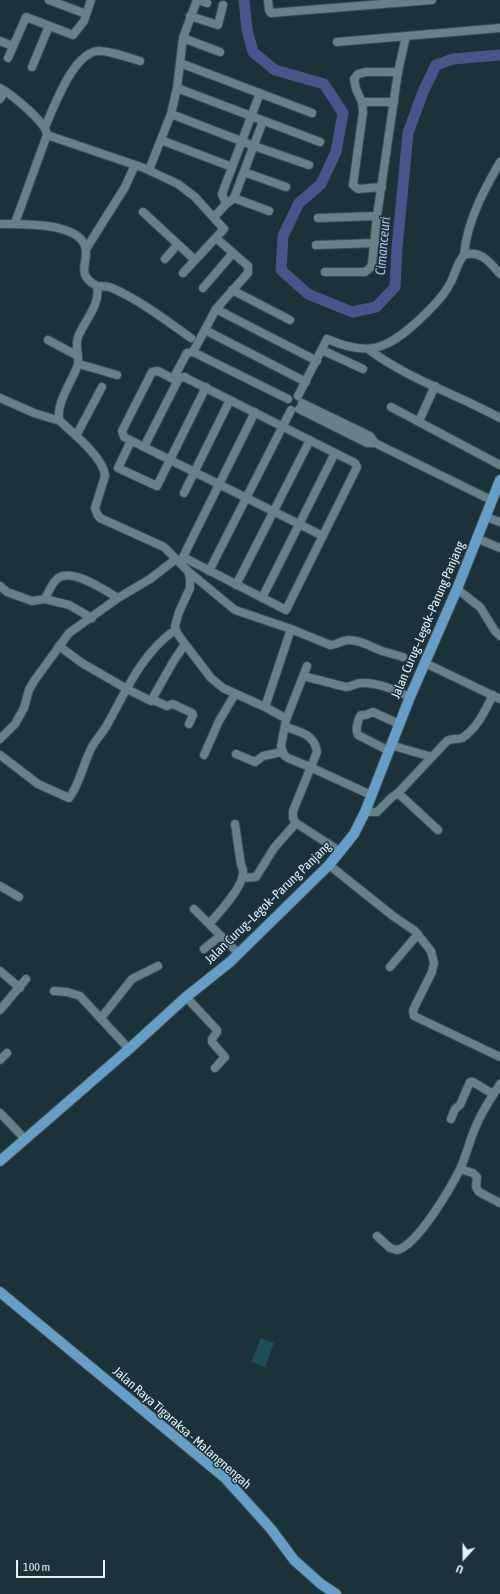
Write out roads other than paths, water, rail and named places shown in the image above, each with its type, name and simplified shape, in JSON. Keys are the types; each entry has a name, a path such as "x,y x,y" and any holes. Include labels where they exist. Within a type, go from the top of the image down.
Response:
{"main road":[{"name":"Jalan Curug–Legok–Parung Panjang","path":"0,1161 186,998 230,962 341,852 354,834 365,812 410,696 457,589 500,480"},
{"name":"Jalan Raya Tigaraksa - Malangnengah","path":"0,1292 225,1478 271,1529 294,1560 321,1584 336,1594"}],"street":[{"path":"49,0 86,14"},
{"path":"8,58 26,17 73,35 84,21 91,0"},
{"path":"150,170 171,114 177,88 183,38 190,16 198,0 207,3"},
{"path":"268,0 269,10 271,13 432,0"},
{"path":"190,16 218,25 224,5"},
{"path":"32,67 49,26"},
{"path":"337,42 500,28"},
{"path":"325,272 362,272 368,270 372,264 377,216 398,72 406,36"},
{"path":"183,38 220,52"},
{"path":"0,42 13,46"},
{"path":"45,127 67,79 80,61 86,56 94,52 102,51 140,61"},
{"path":"180,63 312,112"},
{"path":"382,187 358,189 353,185 363,112 362,102 354,79 358,74 366,72 398,72"},
{"path":"177,88 320,142"},
{"path":"0,99 2,89 21,103 45,127 47,135 15,223"},
{"path":"226,204 222,194 260,93"},
{"path":"362,102 394,102"},
{"path":"171,114 254,146 309,165"},
{"path":"214,217 234,198 263,121"},
{"path":"47,135 150,170 182,187 195,197 224,228 183,273"},
{"path":"161,140 232,167"},
{"path":"209,571 283,426 298,405 306,382 327,339 345,347 368,349 389,344 411,327 435,305 449,287 459,262 464,255 466,239 475,212 500,162"},
{"path":"135,165 125,187 86,249 84,266 85,274 88,280 97,286 111,287 137,301 191,338"},
{"path":"244,172 286,188"},
{"path":"234,198 269,211"},
{"path":"143,212 195,260"},
{"path":"318,218 377,216"},
{"path":"0,224 15,223 55,228 70,232 83,241 86,249"},
{"path":"193,352 216,309 249,269 248,266 216,238"},
{"path":"316,245 375,243"},
{"path":"165,259 178,244"},
{"path":"204,288 233,253"},
{"path":"464,255 472,253 480,255 488,260 500,274"},
{"path":"60,422 58,414 60,405 78,360 77,339 94,306 97,286"},
{"path":"232,290 290,320"},
{"path":"216,309 317,361"},
{"path":"204,330 306,382"},
{"path":"48,340 78,360 117,375"},
{"path":"368,349 381,360 400,370 500,418"},
{"path":"322,350 363,369"},
{"path":"144,447 187,353 193,352 288,399 287,404 298,405 370,436 375,443 492,500"},
{"path":"175,380 158,371 152,372 122,431 124,437 323,536"},
{"path":"175,380 185,377 206,387 355,463 357,467 286,610 183,557 255,412"},
{"path":"419,422 435,386"},
{"path":"76,436 102,387"},
{"path":"131,441 118,468 156,486 206,387"},
{"path":"0,398 34,413 60,422 76,436 99,461 105,471 105,476 95,508 100,518 156,542 170,552 188,571 236,610 291,629 330,645 345,640 353,641 368,644 389,653 403,656"},
{"path":"184,493 230,400"},
{"path":"391,407 500,465"},
{"path":"236,585 310,440"},
{"path":"262,598 335,453"},
{"path":"486,517 500,522"},
{"path":"476,538 500,548"},
{"path":"0,739 18,719 29,690 69,634 118,598 150,579 176,559"},
{"path":"188,571 190,588 176,620 175,630 211,678 223,688 283,716 286,724 312,739 317,752 293,811 293,818 296,823 341,852"},
{"path":"45,599 56,579 67,575 90,581 118,598"},
{"path":"0,586 7,592 32,601 45,599 69,605 92,618"},
{"path":"457,589 480,607 499,633"},
{"path":"265,707 291,629"},
{"path":"0,755 38,784 69,798 80,777 92,748 108,725 143,661 159,643 175,630"},
{"path":"153,700 173,662 185,644"},
{"path":"59,646 82,663 149,701 153,700 166,706 173,704 193,713 189,724"},
{"path":"365,812 377,812 398,793 447,741 452,739 460,739 474,728 497,697 425,663"},
{"path":"307,666 286,724 281,746 282,752 288,758 371,795"},
{"path":"303,676 346,687 361,683 383,686 410,696"},
{"path":"204,755 219,720 235,694"},
{"path":"399,724 373,712 366,715 361,715 357,730 358,735 390,748 432,756"},
{"path":"236,754 255,762 263,756 282,752"},
{"path":"398,793 438,830"},
{"path":"242,878 256,877 274,848 296,823"},
{"path":"209,924 231,899 242,878 244,870 241,865 235,824"},
{"path":"329,865 418,934 431,951 434,963 428,982 413,1011 414,1016 500,1057"},
{"path":"0,886 19,897"},
{"path":"194,909 238,953"},
{"path":"390,967 418,934"},
{"path":"204,949 220,936"},
{"path":"101,1018 132,979 158,966"},
{"path":"0,971 20,988"},
{"path":"0,1010 26,979"},
{"path":"54,991 68,992 80,996 129,1049"},
{"path":"186,998 217,1030 212,1042 225,1057 215,1068"},
{"path":"0,1060 7,1053"},
{"path":"451,1118 455,1109 460,1105 470,1082 473,1082 493,1094"},
{"path":"376,1236 390,1248 397,1250 409,1244 427,1224 460,1169 475,1127 487,1103 500,1084"},
{"path":"0,1113 25,1139"},
{"path":"460,1169 473,1173 478,1177 476,1186 479,1192 500,1202"}],"waterway":[{"name":"Cimanceuri","path":"244,0 247,30 253,52 275,70 324,84 343,113 336,152 321,184 299,203 283,236 281,270 308,294 352,312 376,307 395,287 397,248 408,133 423,92 436,65 453,59 500,55"}]}
